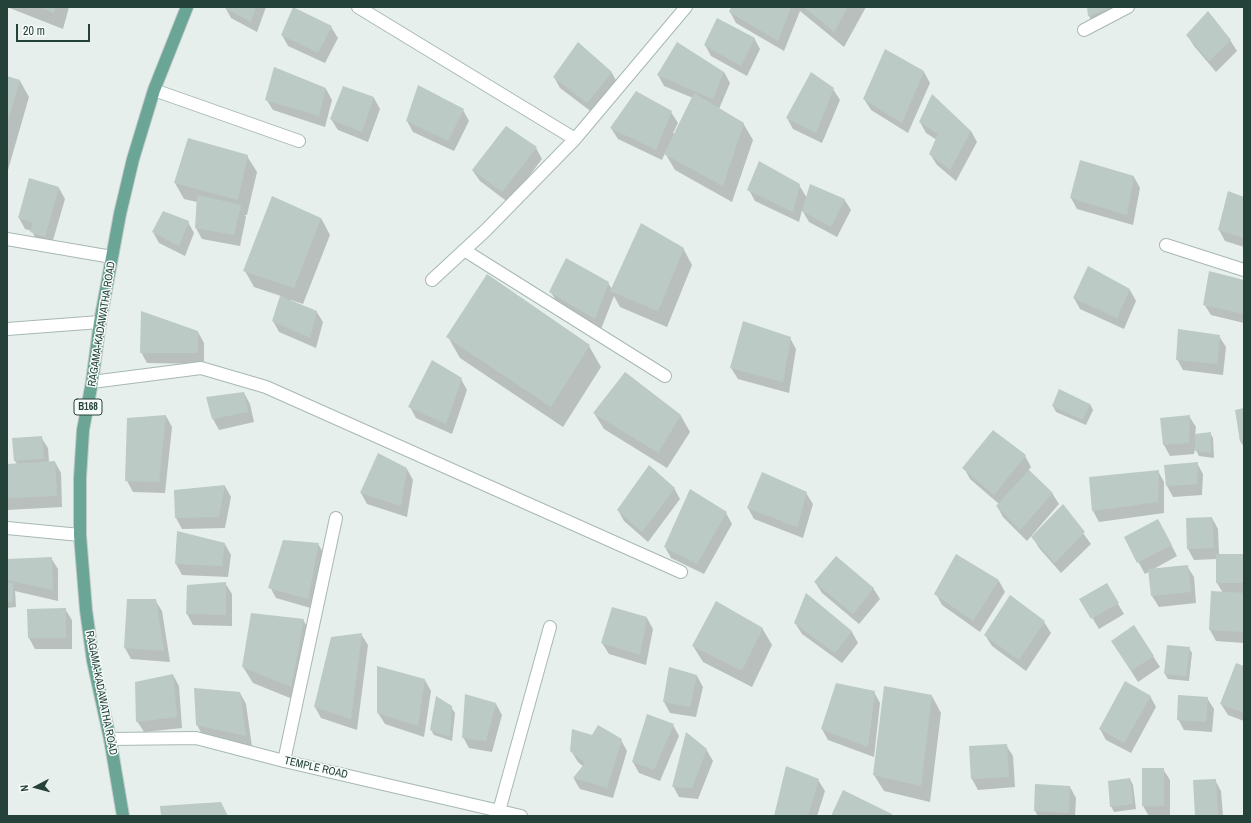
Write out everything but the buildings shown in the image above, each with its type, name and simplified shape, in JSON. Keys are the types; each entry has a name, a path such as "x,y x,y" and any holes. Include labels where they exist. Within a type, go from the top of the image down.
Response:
{"main road":[{"name":"RAGAMA-KADAWATHA ROAD","path":"123,816 110,739 93,661 86,610 80,535 80,478 83,430 92,382 100,322 133,159 154,90 187,7"}],"street":[{"path":"358,7 575,139"},
{"path":"432,280 575,139 686,7"},
{"path":"1084,30 1128,7"},
{"path":"154,90 299,141"},
{"path":"7,239 112,257"},
{"path":"1166,245 1244,270"},
{"path":"464,250 665,376"},
{"path":"7,329 100,322"},
{"path":"92,382 200,368 266,388 681,572"},
{"path":"284,761 336,518"},
{"path":"7,528 80,535"},
{"path":"499,811 550,627"},
{"name":"TEMPLE ROAD","path":"110,739 196,738 284,761 521,816"}]}
